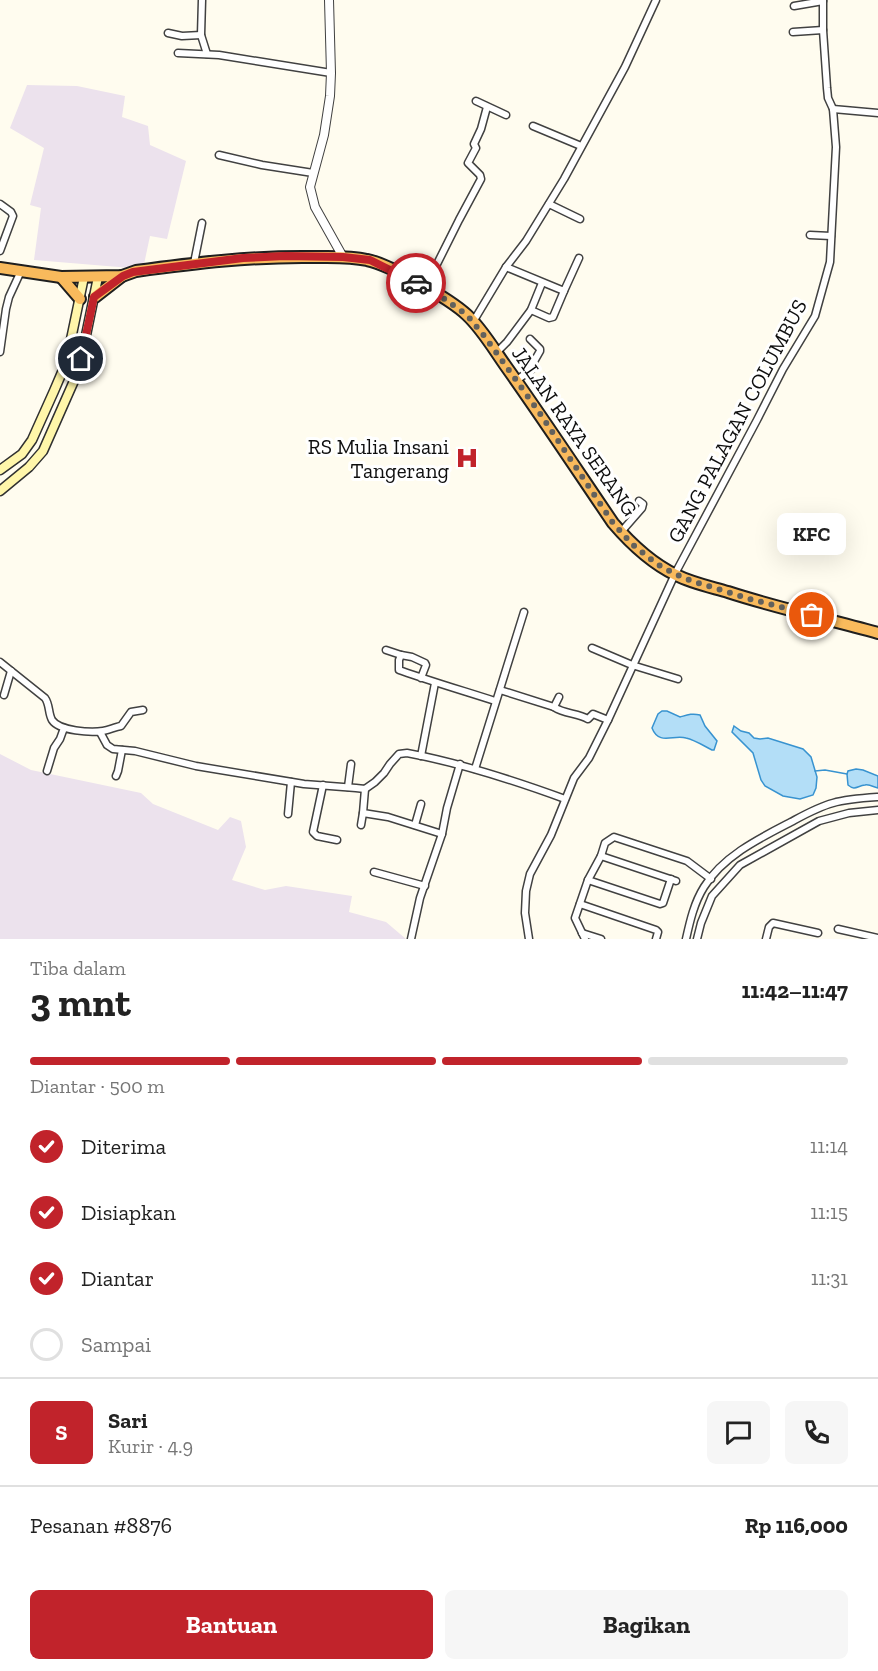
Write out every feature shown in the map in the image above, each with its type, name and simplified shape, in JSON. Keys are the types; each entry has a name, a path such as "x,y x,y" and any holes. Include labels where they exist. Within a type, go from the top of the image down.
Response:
{"highway":[{"name":"JALAN RAYA SERANG","path":"0,268 61,278 84,278 123,276 136,271 243,258 343,257 370,260 425,288 467,315 517,380 589,489 632,544 676,572 722,591 878,633"},
{"path":"94,297 123,276"},
{"path":"61,278 80,299"}],"main road":[{"path":"0,491 29,467 43,451 77,374 98,277"},
{"path":"0,470 22,454 32,440 63,370 84,278"},
{"path":"32,440 43,451"}],"street":[{"path":"202,0 201,35 207,54"},
{"path":"329,0 332,73 324,135 310,187 315,207 343,257"},
{"path":"473,322 506,267 526,241 549,204 625,67 656,0"},
{"path":"794,6 824,0"},
{"name":"GANG PALAGAN COLUMBUS","path":"529,939 525,913 526,891 530,874 551,835 574,778 590,758 676,572 783,369 815,316 830,262 836,147 833,109 828,98 823,30 824,0"},
{"path":"793,32 823,30"},
{"path":"168,33 182,36 201,35"},
{"path":"178,53 207,54 332,73"},
{"path":"476,101 506,115"},
{"path":"425,288 481,179 468,163 476,148 474,144 487,107"},
{"path":"833,109 878,113"},
{"path":"533,126 581,146"},
{"path":"219,155 313,173"},
{"path":"0,204 13,216 0,251"},
{"path":"549,204 580,219"},
{"path":"194,263 202,223"},
{"path":"810,235 831,236"},
{"path":"531,310 553,318 579,258"},
{"path":"506,267 564,291"},
{"path":"0,352 9,297 21,271"},
{"path":"497,352 531,310 542,283"},
{"path":"517,380 532,369 540,351 530,339"},
{"path":"621,532 642,508 643,504 639,501"},
{"path":"475,769 524,612"},
{"path":"592,648 633,665 678,679"},
{"path":"386,650 425,663 421,678"},
{"path":"401,655 399,670 495,701"},
{"path":"0,662 45,698 52,721 64,728 100,732 121,726 130,712 143,710"},
{"path":"4,695 11,671"},
{"path":"422,756 435,683"},
{"path":"501,690 588,719 593,714 608,720"},
{"path":"554,707 559,697"},
{"path":"48,771 54,748 64,728"},
{"path":"100,732 110,747 122,750 196,766 291,782 348,788 365,789 384,773 399,754 407,753 460,764 566,799"},
{"path":"116,776 122,750"},
{"path":"348,788 351,764"},
{"path":"411,939 420,898 442,834 460,764"},
{"path":"288,814 291,782"},
{"path":"323,785 313,832 317,836 337,840"},
{"path":"361,825 365,789"},
{"path":"686,939 693,909 704,887 734,856 818,808 845,800 878,797"},
{"path":"415,825 421,804"},
{"path":"697,939 712,896 740,865 819,821 849,813 878,810"},
{"path":"363,813 388,817 442,834"},
{"path":"601,939 584,936 575,918 588,880 605,843 614,837 687,861 711,879"},
{"path":"588,880 660,904 663,903 674,880 601,856"},
{"path":"734,856 740,865"},
{"path":"374,872 425,886"},
{"path":"580,904 656,930 658,932 656,939"},
{"path":"766,939 769,927 773,923 818,933"},
{"path":"838,929 878,938"}],"shaded area":[{"path":"27,85 77,86 125,96 122,117 148,126 150,145 186,161 167,239 150,236 143,269 34,260 41,208 30,205 44,148 10,128"},
{"path":"0,754 31,770 141,793 153,804 218,830 230,817 241,821 246,847 232,880 265,890 286,886 352,896 349,912 386,922 406,939 0,939"}],"water":[{"path":"662,711 680,717 700,715 705,726 717,741 714,750 686,738 659,737 652,728 658,714"},
{"path":"734,726 754,738 768,738 803,749 811,757 817,777 813,795 800,799 783,796 765,786 753,753 732,732"},
{"path":"856,769 878,776 878,788 870,785 850,787 848,771"}],"waterway":[{"path":"815,771 825,770 847,774"}],"way so far":[{"path":"416,283 433,291 467,315 473,322 517,380 613,523 647,557 675,574 692,581 812,615"}],"place":[{"name":"RS Mulia Insani Tangerang","path":"467,458"},
{"name":"KFC","path":"812,615"}],"route":[{"path":"81,359 94,297 123,276 133,272 243,258 343,257 370,260 416,283"}]}
